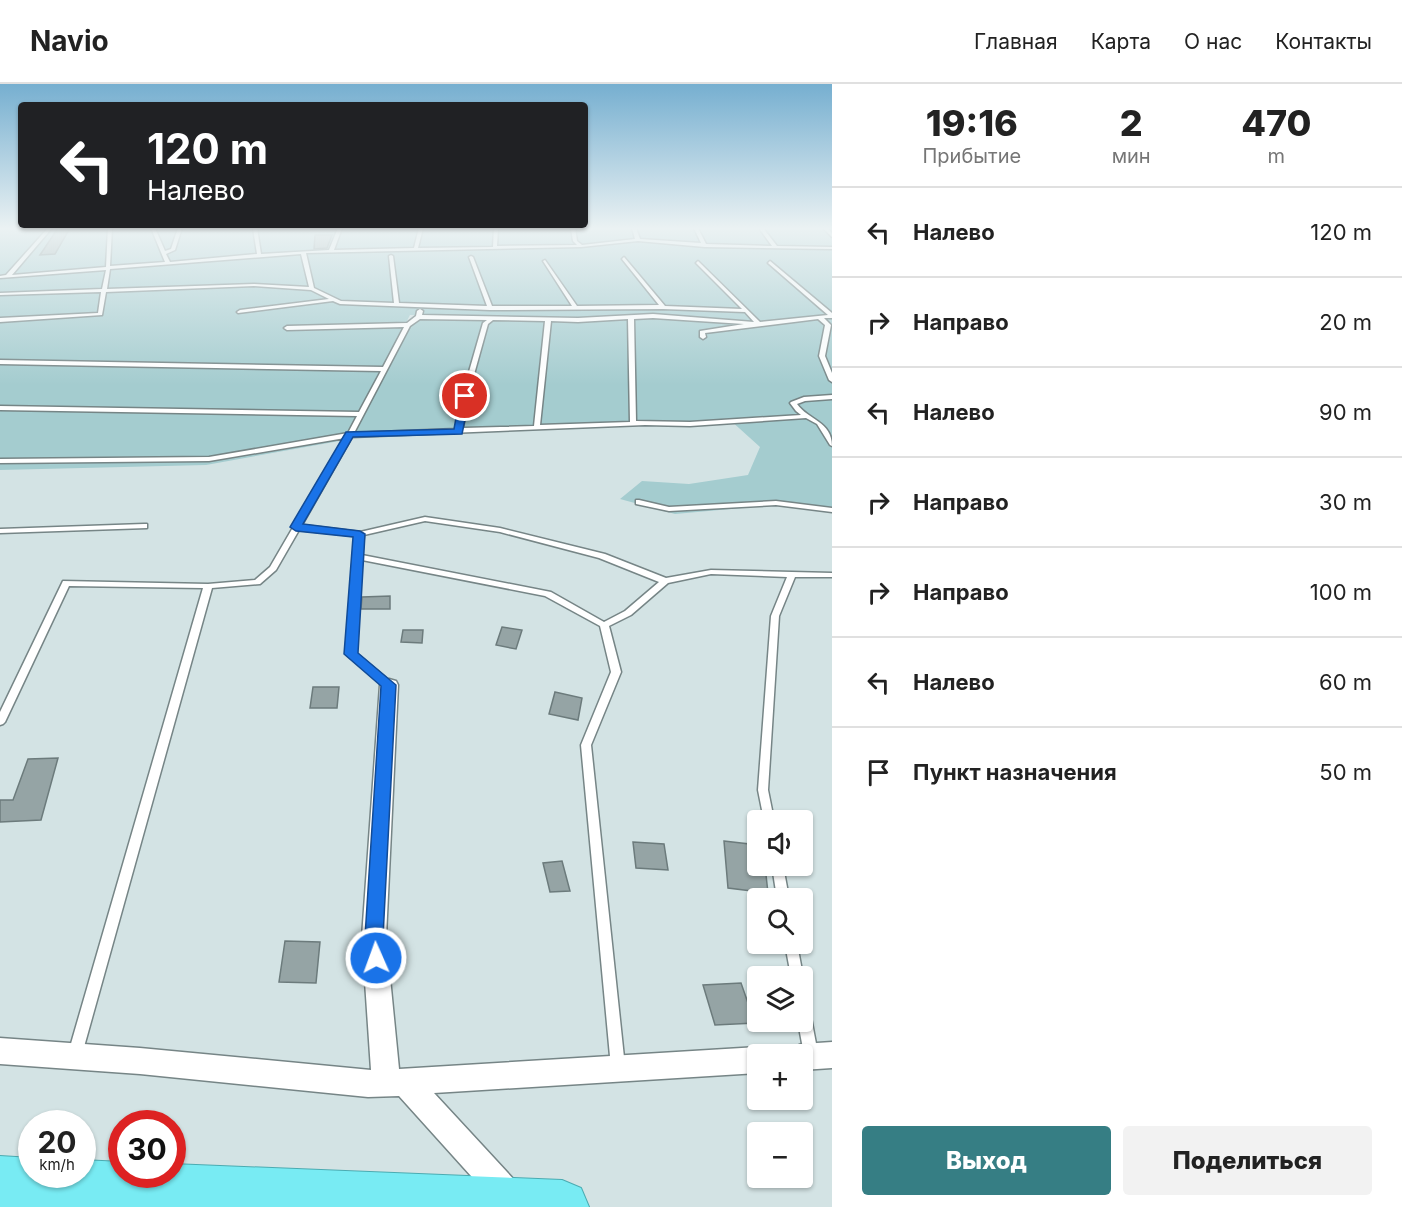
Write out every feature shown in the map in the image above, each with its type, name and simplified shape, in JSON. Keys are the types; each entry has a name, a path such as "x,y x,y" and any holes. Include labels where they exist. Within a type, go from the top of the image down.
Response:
{"highway":[{"path":"0,1183 539,1206"}],"street":[{"path":"389,685 374,937 395,1083 539,1206"},
{"path":"0,1051 357,1083 395,1083 747,1061"}],"lane":[{"path":"0,320 100,314 106,280"},
{"path":"310,280 312,289"},
{"path":"394,280 397,305"},
{"path":"480,280 490,308"},
{"path":"558,280 576,308"},
{"path":"642,280 663,307"},
{"path":"716,280 759,324"},
{"path":"791,280 832,316"},
{"path":"0,294 243,285 312,289 331,300"},
{"path":"240,312 331,300 490,308 663,307 746,310"},
{"path":"0,722 66,583 208,586 258,582 273,568 350,435 358,414 408,325 418,317 421,306"},
{"path":"418,317 548,320 653,316 759,324"},
{"path":"703,336 702,332 832,316"},
{"path":"631,317 633,423"},
{"path":"820,318 828,325 822,356 832,380"},
{"path":"459,431 465,396 486,323 491,319"},
{"path":"537,427 548,320"},
{"path":"287,328 408,325"},
{"path":"0,362 385,369"},
{"path":"832,397 804,399 793,403 819,423 832,444"},
{"path":"0,408 358,414"},
{"path":"0,461 209,459 350,435 633,423 690,424 807,416"},
{"path":"639,502 669,509 776,503 832,510"},
{"path":"296,527 360,534 425,519 500,530 602,556 665,580 711,572 832,575"},
{"path":"0,531 144,526"},
{"path":"360,534 351,654 389,685"},
{"path":"358,557 548,594 604,625 616,672 586,745 619,1069"},
{"path":"766,810 763,790 775,616 792,575"},
{"path":"604,625 628,613 665,580"},
{"path":"75,1056 208,586"},
{"path":"809,1032 815,1056"}],"shaded area":[{"path":"0,280 832,280 832,314 752,322 652,314 584,317 410,315 345,440 206,465 0,470"},
{"path":"651,317 759,325 832,317 832,511 775,505 675,514 620,499 642,481 689,484 748,475 760,447 729,419 690,423 352,434 411,325 420,318 581,320"}],"building":[{"path":"390,596 390,609 361,609 362,597"},
{"path":"502,627 522,630 516,649 496,645"},
{"path":"403,630 423,630 422,643 401,642"},
{"path":"313,687 339,687 337,708 310,708"},
{"path":"555,692 582,698 578,720 549,714"},
{"path":"58,758 41,820 0,822 0,800 13,800 28,759"},
{"path":"724,841 747,844 747,876 766,876 767,888 747,888 747,890 728,888"},
{"path":"633,842 664,844 668,870 636,868"},
{"path":"562,861 570,891 550,892 543,863"},
{"path":"285,941 320,942 316,983 279,982"},
{"path":"741,983 747,1000 747,1023 715,1025 703,985"}],"route":[{"path":"376,958 374,937 389,685 351,654 360,534 296,527 350,435 459,431 465,396"}]}
